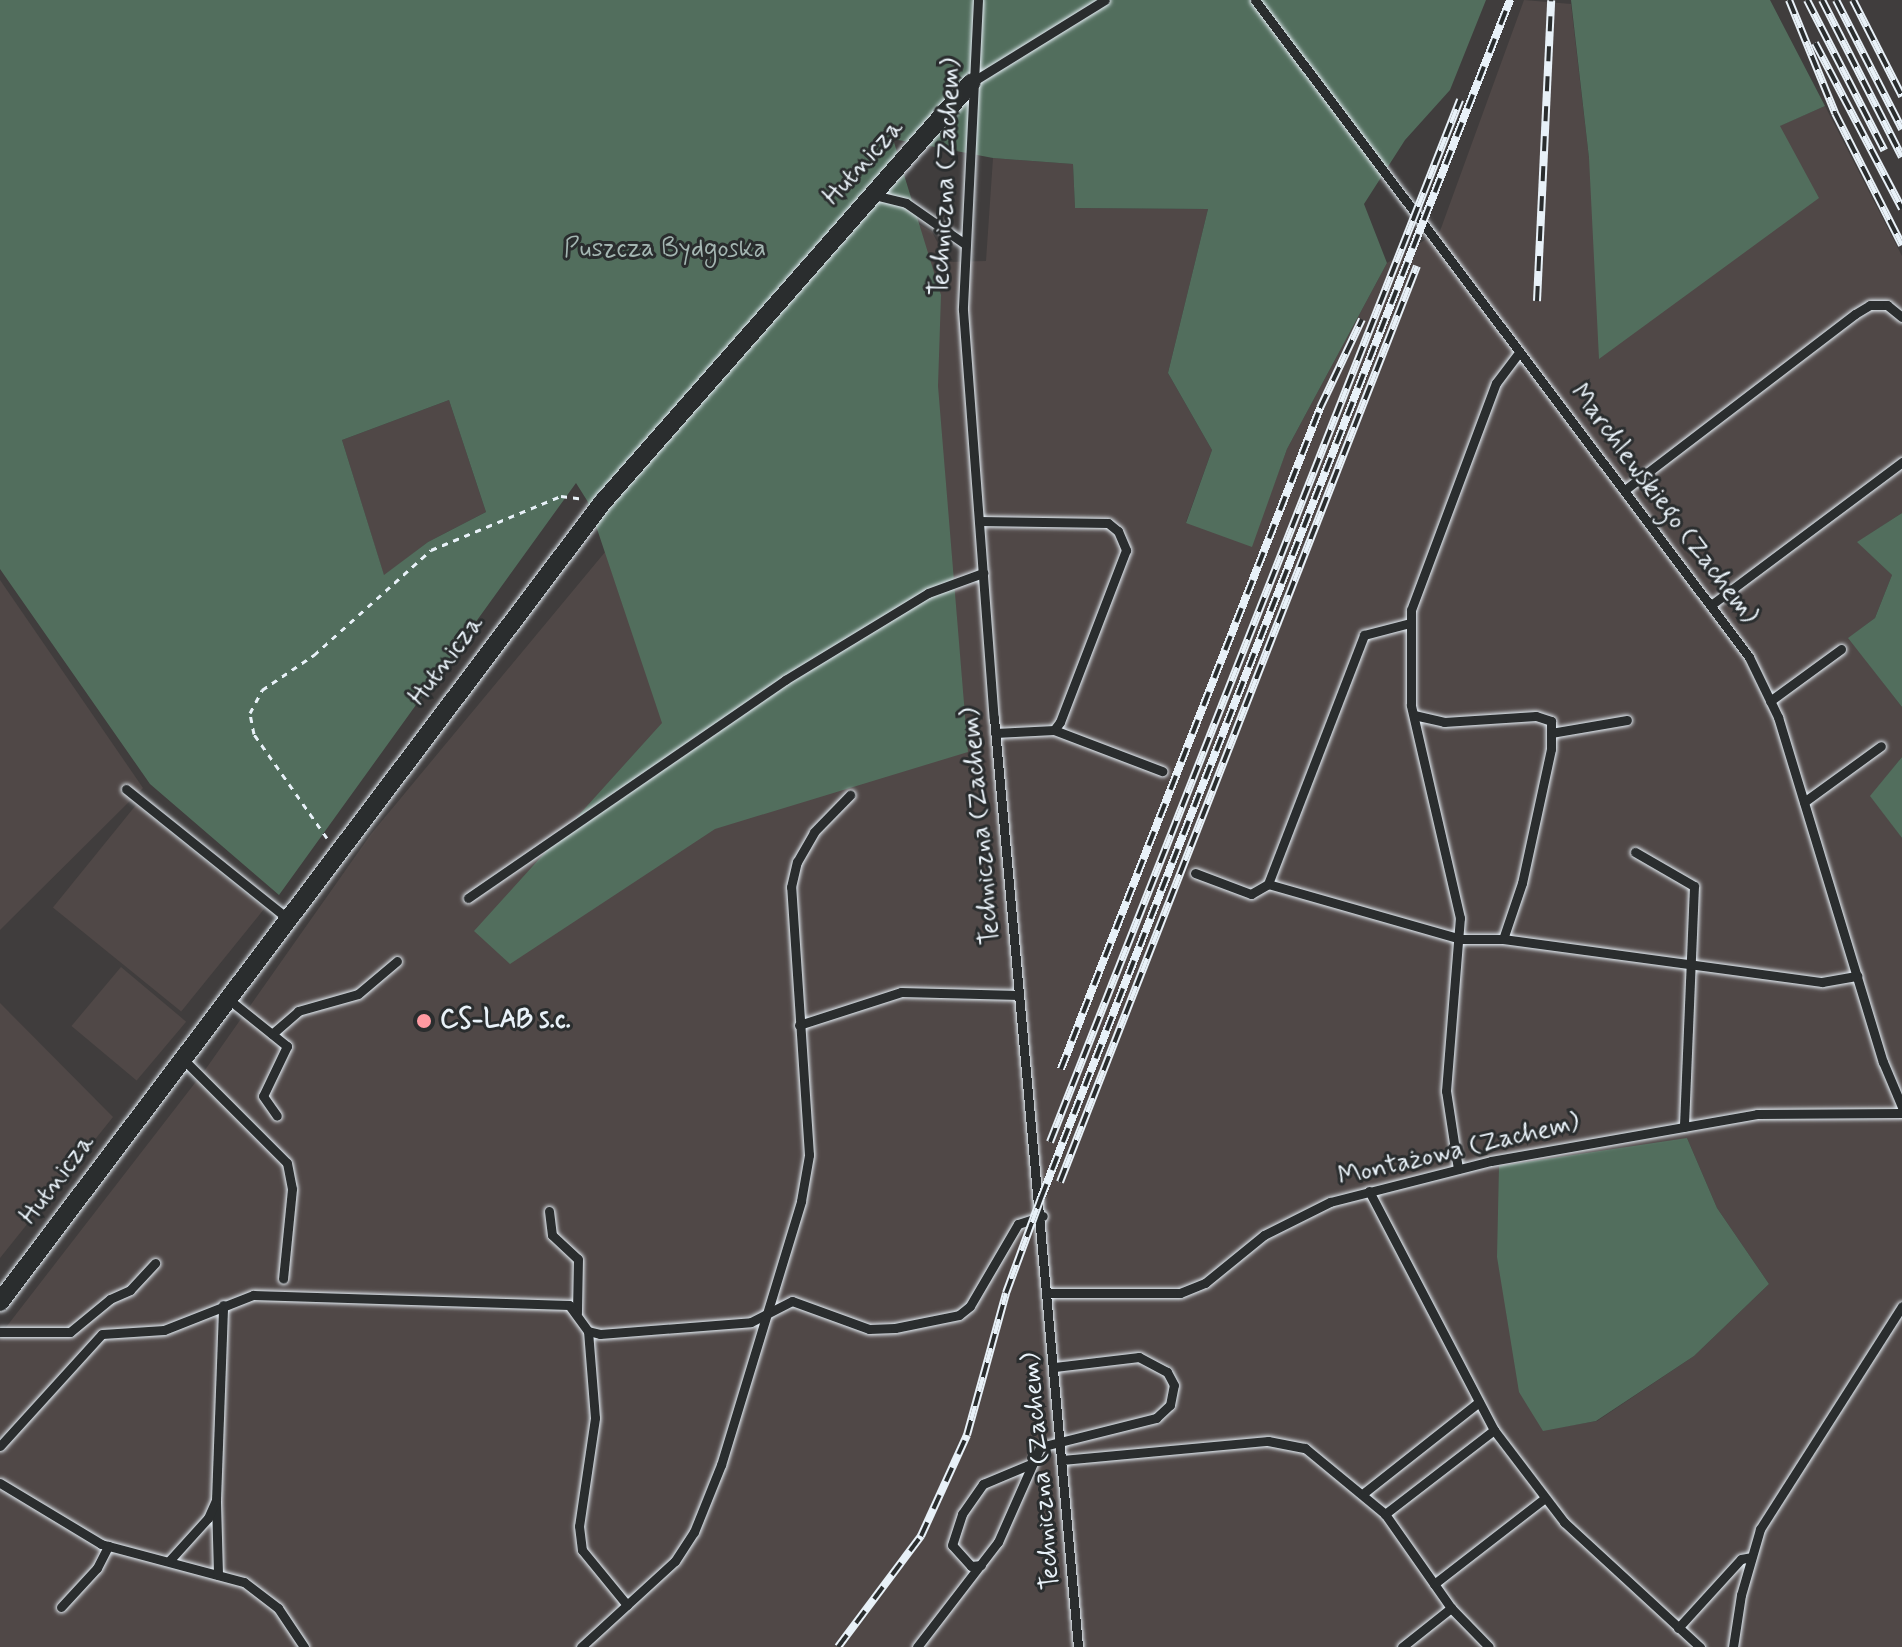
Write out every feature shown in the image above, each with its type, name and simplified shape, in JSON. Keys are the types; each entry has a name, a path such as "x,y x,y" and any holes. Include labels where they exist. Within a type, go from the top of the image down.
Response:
{"street":[{"name":"Hutnicza","path":"0,1302 598,508 972,82"}],"lane":[{"name":"Techniczna (Zachem)","path":"978,0 963,310 995,733 1050,1293 1078,1647"},
{"path":"972,82 1105,0"},
{"name":"Marchlewskiego (Zachem)","path":"1255,0 1519,352 1626,489 1749,657 1770,701 1902,1110"},
{"path":"870,195 906,203 965,244"},
{"path":"1626,489 1855,314 1870,305 1887,305 1902,317"},
{"path":"1458,1169 1446,1091 1461,939 1414,715 1410,623 1458,477 1496,383 1519,352"},
{"path":"1711,605 1902,462"},
{"path":"979,521 1108,523 1118,531 1126,550 1054,730"},
{"path":"468,898 785,680 928,593 983,573"},
{"path":"1195,873 1251,894 1268,884 1364,635 1410,623"},
{"path":"1770,701 1841,649"},
{"path":"1414,715 1444,722 1547,717 1551,733 1522,883 1503,939"},
{"path":"1551,733 1627,720"},
{"path":"995,733 1054,730 1162,771"},
{"path":"1804,802 1881,746"},
{"path":"126,789 287,918"},
{"path":"581,1647 675,1561 694,1532 721,1465 801,1201 809,1155 791,887 797,862 814,832 850,795"},
{"path":"1635,852 1694,886 1684,1127"},
{"path":"1268,884 1461,939 1503,939 1822,982 1857,976"},
{"path":"272,1034 298,1011 358,994 397,961"},
{"path":"799,1025 901,992 1019,995"},
{"path":"227,998 287,1046 263,1096 277,1116"},
{"path":"182,1058 287,1163 292,1189 283,1279"},
{"name":"Montażowa (Zachem)","path":"1050,1293 1180,1293 1205,1283 1264,1235 1330,1202 1458,1169 1757,1114 1902,1110"},
{"path":"1369,1191 1494,1430 1564,1522 1700,1647"},
{"path":"549,1211 552,1235 578,1259 577,1313"},
{"path":"588,1331 751,1322 792,1301 869,1329 959,1315 970,1306 1018,1224 1043,1216"},
{"path":"0,1332 70,1332 110,1299 130,1290 155,1263"},
{"path":"0,1446 102,1334 164,1330 253,1295 290,1293 392,1301 511,1301 569,1305 588,1331 595,1418 579,1526 582,1550 627,1605"},
{"path":"218,1575 216,1500 223,1305"},
{"path":"1733,1647 1751,1557 1776,1502 1862,1375 1902,1306"},
{"path":"917,1647 998,1542 1040,1447 1156,1418 1170,1405 1174,1385 1162,1366 1139,1357 1055,1367"},
{"path":"1365,1492 1479,1402"},
{"path":"1385,1514 1494,1430"},
{"path":"1062,1460 1268,1441 1305,1448 1365,1492 1385,1514 1451,1608 1489,1647"},
{"path":"981,1565 971,1566 952,1545 962,1514 983,1484 1033,1463"},
{"path":"0,1483 108,1546 244,1582 278,1608 302,1646"},
{"path":"1434,1584 1545,1498"},
{"path":"169,1561 208,1518 216,1500"},
{"path":"61,1607 97,1568 108,1546"},
{"path":"1678,1628 1741,1559 1751,1557"},
{"path":"1402,1647 1451,1608"}],"path":[{"path":"337,852 258,743 250,713 262,690 314,655 431,550 561,496 582,497 598,508"}],"shaded area":[{"path":"1524,0 1571,4 1589,158 1818,198 1779,126 1825,106 1902,256 1902,513 1858,542 1892,575 1875,618 1849,638 1902,707 1902,757 1871,796 1902,838 1902,1647 0,1647 0,1335 205,1070 371,834 884,216 907,217 932,232 948,262 986,261 993,158 1073,164 1075,208 1208,209 1168,373 1212,450 1186,522 1251,546 1287,449 1387,263 1440,231","holes":["1687,1138 1717,1208 1769,1284 1694,1356 1597,1421 1543,1430"]},
{"path":"449,400 486,512 428,542 384,576 342,440"},
{"path":"0,580 143,788 0,930"},
{"path":"136,805 264,909 181,1011 53,908"},
{"path":"121,967 186,1022 137,1081 72,1026"},
{"path":"0,1003 113,1117 0,1258"}],"green space":[{"name":"Puszcza Bydgoska","path":"0,0 1486,0 1450,90 1405,140 1364,204 1387,263 1287,449 1252,547 1186,523 1212,450 1168,373 1208,209 1075,208 1073,164 993,158 893,139 941,295 938,386 968,752 715,829 510,964 474,931 662,723 588,502 576,483 279,895 150,784 0,569","holes":["449,400 486,512 428,542 384,575 342,440"]},
{"path":"1571,0 1770,0 1825,106 1780,126 1819,198 1599,359 1589,158"},
{"path":"1902,513 1902,707 1848,638 1875,618 1892,575 1857,542"},
{"path":"1902,757 1902,838 1870,796"},
{"path":"1687,1138 1717,1208 1769,1284 1694,1356 1596,1421 1543,1431 1519,1392 1497,1257 1499,1166"}],"railway":[{"path":"838,1647 921,1536 967,1435 1006,1293 1041,1198 1510,0"},
{"path":"1537,301 1551,0"},
{"path":"1789,0 1835,113 1902,245"},
{"path":"1807,0 1884,150"},
{"path":"1822,0 1902,157"},
{"path":"1836,0 1902,129"},
{"path":"1853,0 1902,96"},
{"path":"1815,43 1902,209"},
{"path":"1050,1142 1460,100"},
{"path":"1060,1182 1417,266"},
{"path":"1061,1069 1320,408 1362,319"}],"place":[{"name":"CS-LAB s.c.","path":"424,1021"}]}
